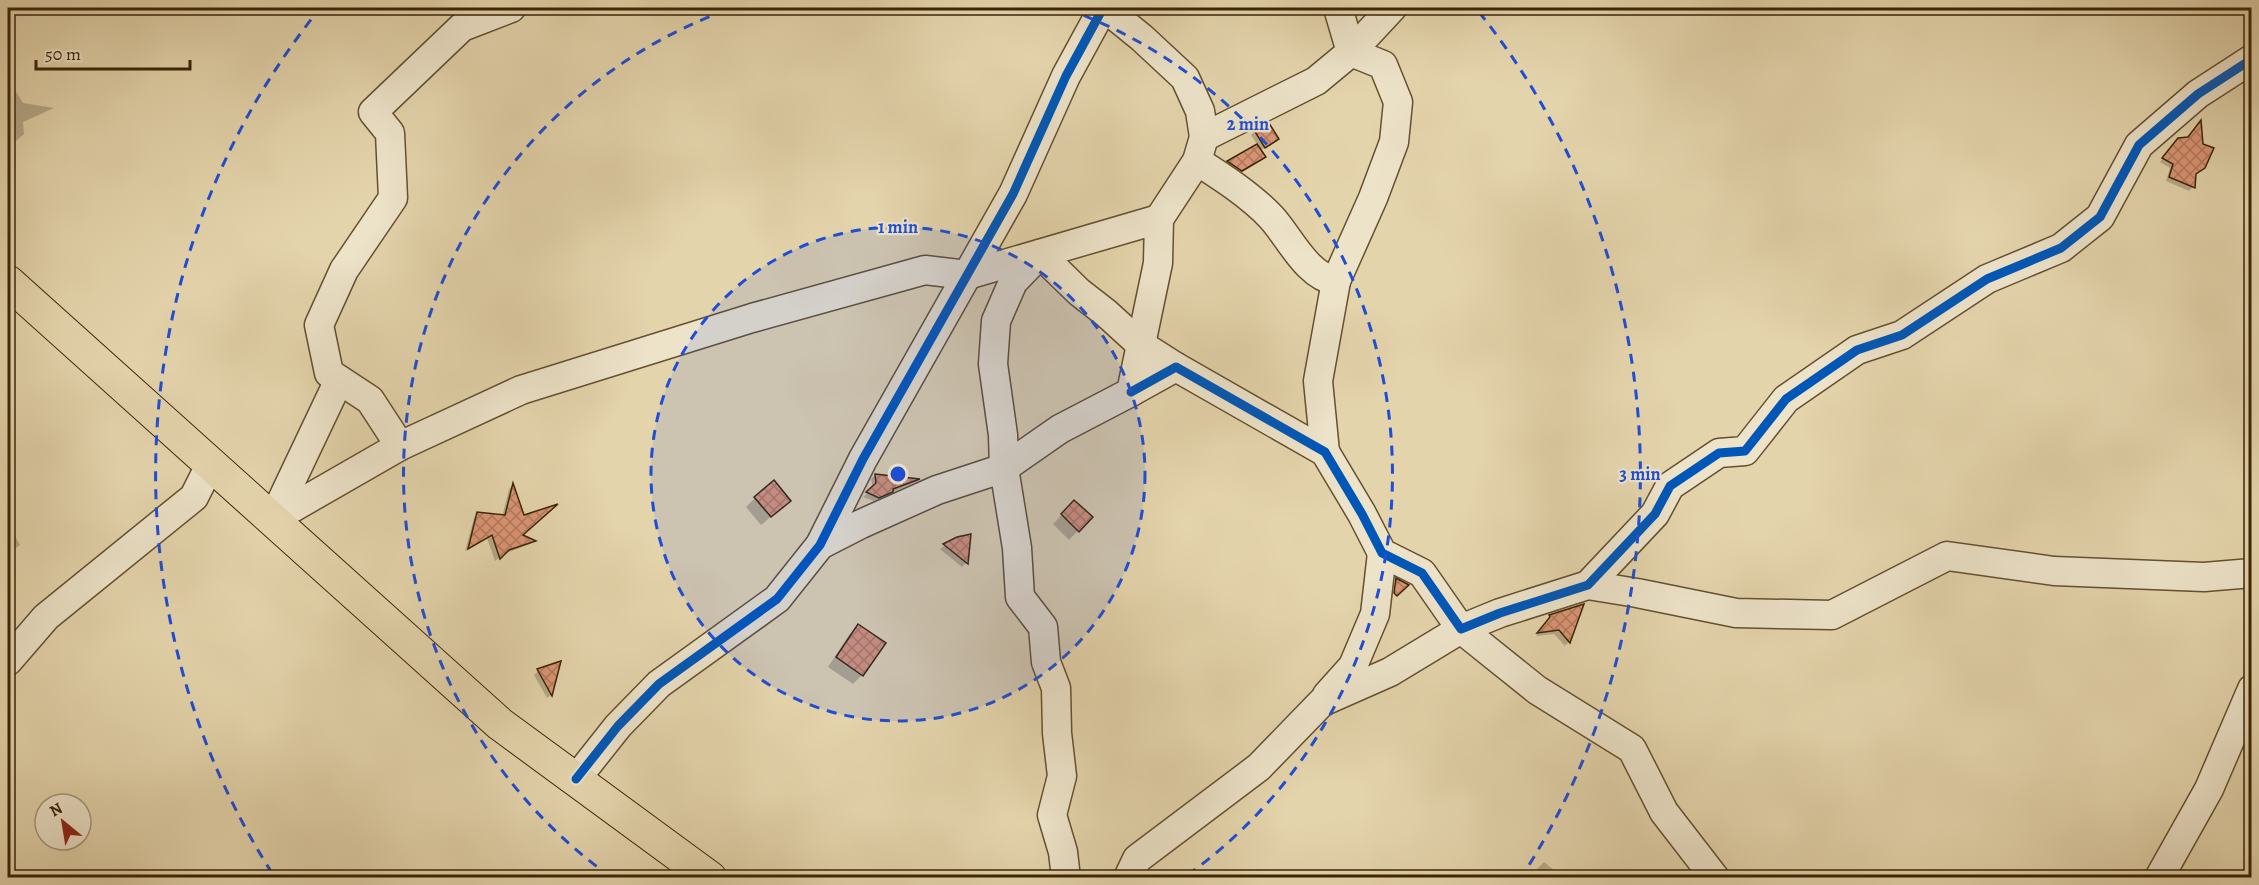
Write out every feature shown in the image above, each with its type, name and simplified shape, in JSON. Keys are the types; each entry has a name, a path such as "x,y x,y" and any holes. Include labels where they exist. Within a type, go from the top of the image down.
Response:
{"main road":[{"path":"8,282 500,724 710,878"}],"street":[{"path":"400,446 370,400 329,373 319,325 344,270 393,198 390,133 373,112 462,27 510,8"},
{"path":"576,780 618,726 659,684 777,599 820,545 863,459 1013,194 1066,76 1104,8 1142,38 1185,78 1200,111 1200,149 1160,219 1158,263 1131,392"},
{"path":"1338,8 1351,52"},
{"path":"1200,149 1316,81 1351,52 1392,8"},
{"path":"1128,878 1137,859 1259,767 1322,702 1353,666 1375,614 1382,553 1325,452 1318,381 1336,281 1373,198 1394,142 1398,102 1383,65 1351,52"},
{"path":"1588,585 1655,514 1670,486 1719,453 1745,451 1786,399 1857,350 1902,335 1987,279 2061,248 2100,217 2139,145 2198,94 2252,59"},
{"path":"1200,149 1238,189 1271,217 1304,261 1329,280 1336,281"},
{"path":"273,519 400,446 521,390 752,318 925,270 967,274 1160,219"},
{"path":"1040,254 1079,292 1106,312 1140,344 1325,452"},
{"path":"1040,254 1013,282 996,321 993,364 1004,435 1004,468 1017,548 1020,597 1043,627 1046,662 1056,688 1057,733 1062,776 1052,815 1063,852 1066,878"},
{"path":"820,545 937,490 1004,468 1060,429 1176,367"},
{"path":"273,519 339,380"},
{"path":"8,661 46,617 194,497 210,463"},
{"path":"1382,553 1422,573 1461,629 1537,690 1632,749 1664,812 1715,878"},
{"path":"1322,702 1390,672 1461,629 1500,613 1588,585 1736,613 1832,615 1947,556 2054,571 2204,577 2252,573"},
{"path":"2159,878 2209,789 2250,696"}],"building":[{"path":"2201,120 2203,144 2214,148 2205,168 2196,174 2195,188 2169,177 2173,164 2162,158 2178,138 2188,137"},
{"path":"1269,123 1279,139 1265,148 1254,130"},
{"path":"1257,144 1266,157 1242,171 1227,161"},
{"path":"875,474 920,479 893,489 893,492 879,498 866,492 876,483"},
{"path":"774,480 791,501 771,517 754,497"},
{"path":"513,483 524,515 558,504 523,535 536,541 509,550 500,559 492,535 468,549 477,512 505,515"},
{"path":"1074,500 1093,517 1079,532 1061,514"},
{"path":"971,534 968,564 943,544 957,537"},
{"path":"1396,578 1409,585 1397,596 1394,593"},
{"path":"1584,604 1570,643 1559,630 1537,633 1550,617 1549,615"},
{"path":"858,624 886,643 863,676 836,657"},
{"path":"561,661 552,696 537,669"}],"cycle path":[{"path":"576,779 618,726 659,684 777,599 820,545 863,459 1013,194 1066,76 1103,8"},
{"path":"1131,392 1176,367 1325,452 1382,553 1422,573 1461,629 1500,613 1588,585 1655,514 1670,486 1719,453 1745,451 1786,399 1857,350 1902,335 1987,279 2061,248 2100,217 2139,145 2198,94 2252,59"}]}
